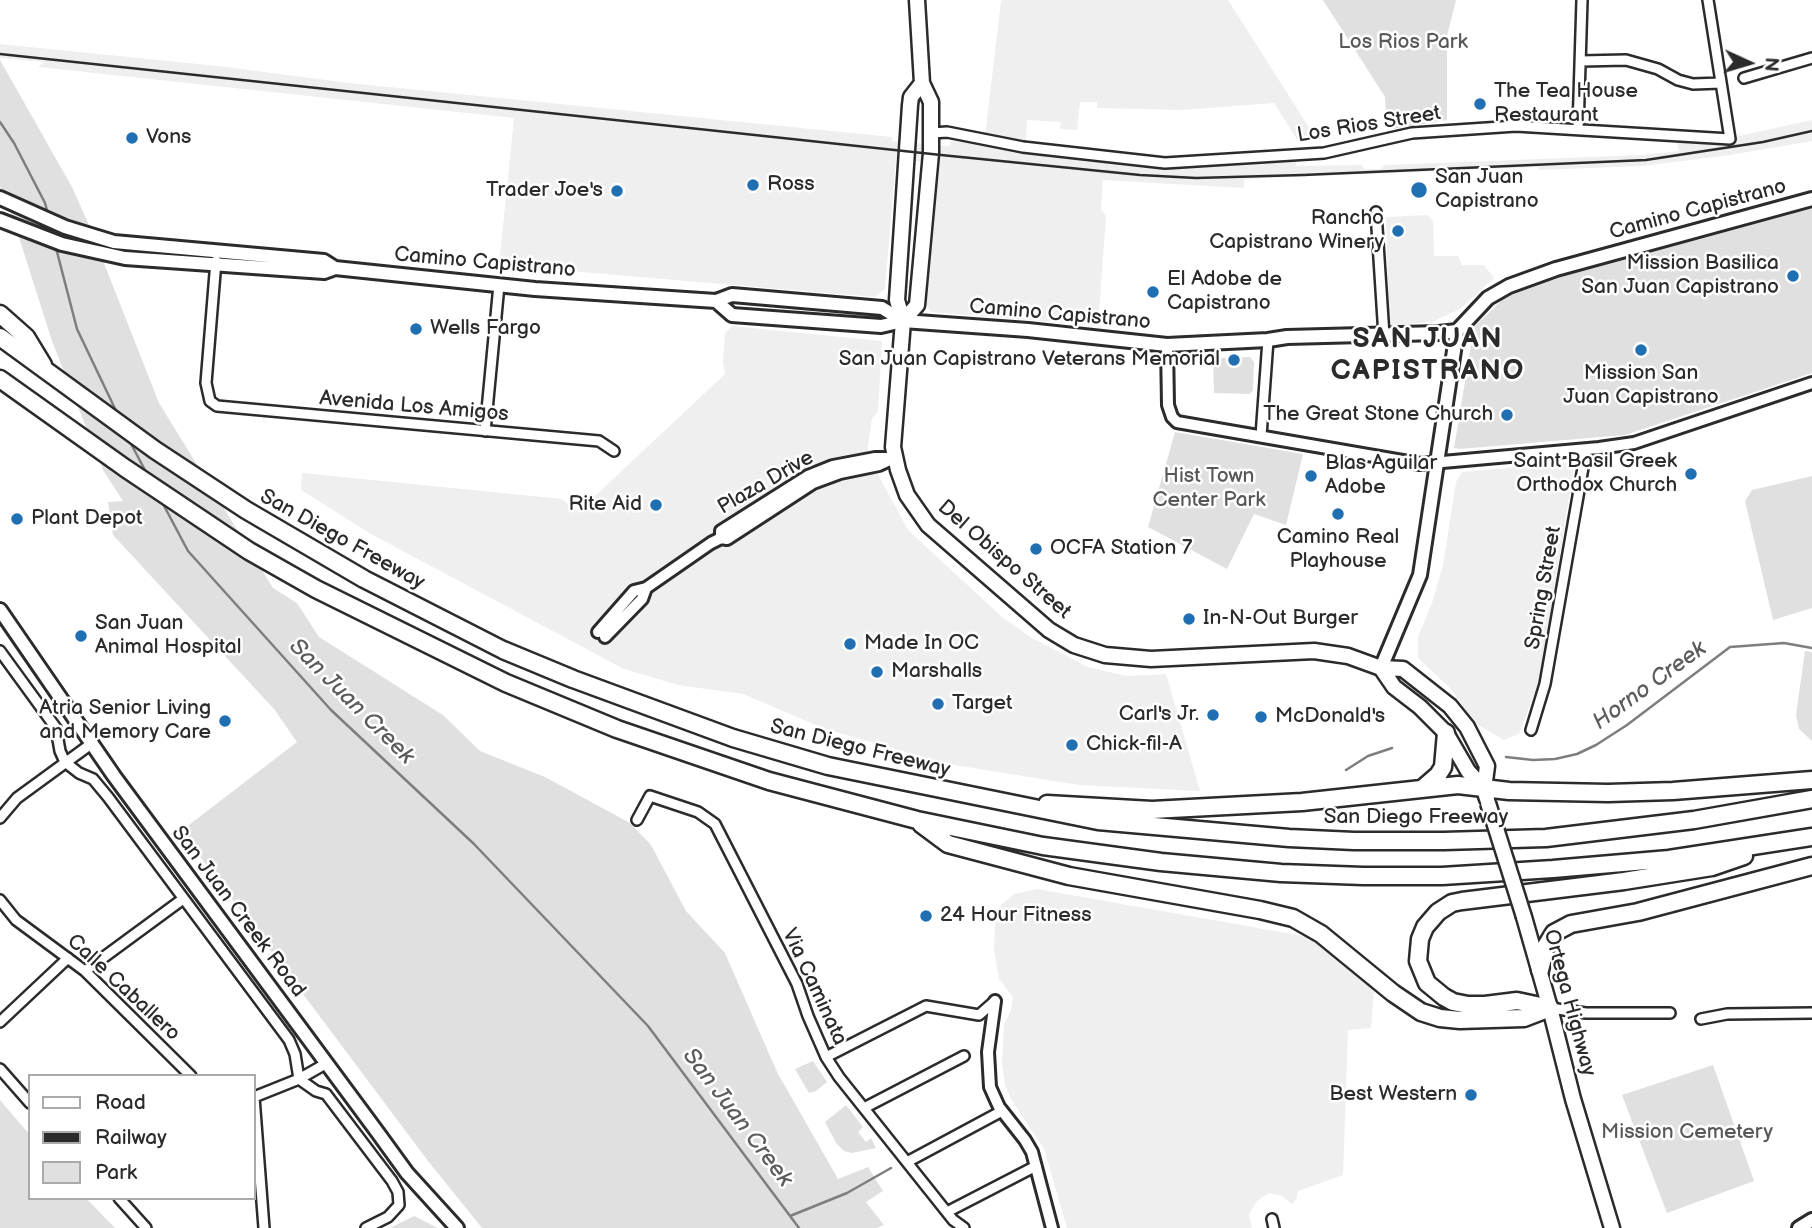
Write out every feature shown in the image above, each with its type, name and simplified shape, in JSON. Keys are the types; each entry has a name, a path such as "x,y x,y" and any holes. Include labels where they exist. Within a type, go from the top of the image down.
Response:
{"highway":[{"path":"0,314 26,337 50,375"},
{"name":"San Diego Freeway","path":"0,337 155,450 246,510 364,579 503,650 573,679 745,742 828,766 1098,821 1341,841 1546,838 1694,820 1812,799"},
{"path":"0,379 249,551 316,589 506,683 617,729 769,781 917,820 1043,846 1161,862 1281,873 1363,876 1441,876 1669,859 1812,837"},
{"path":"1423,788 1443,767 1446,733"},
{"path":"996,802 1152,810 1302,802 1458,785 1486,796 1673,791 1812,780"},
{"path":"917,820 948,844 1055,872 1293,918 1321,934 1420,1012 1440,1018 1524,1018 1550,1008"},
{"path":"1550,1008 1517,1001 1468,1005 1444,997 1427,983 1418,961 1420,939 1425,928 1438,912 1452,903 1712,867 1791,841"},
{"path":"1540,970 1546,946 1554,933 1570,924 1638,912 1812,866"}],"main road":[{"name":"Del Obispo Street","path":"904,321 917,304 932,133 931,102 922,83 917,0"},
{"name":"Del Obispo Street","path":"922,83 911,97 910,105 897,300 904,321 893,429 894,458 907,495 922,518 1049,630 1074,645 1105,655 1135,659 1314,651 1348,656 1381,668"},
{"name":"Camino Capistrano","path":"716,301 732,315 881,326 904,321 1028,330 1167,345 1287,337 1384,336 1457,331 1488,298 1509,286 1556,269 1812,199"},
{"name":"Camino Capistrano","path":"2,202 105,240 324,261 335,268"},
{"name":"Camino Capistrano","path":"0,220 62,244 111,256 324,272 335,268 499,285 716,301 732,295 882,308 904,321"},
{"path":"1381,668 1420,575 1457,331"},
{"name":"San Juan Creek Road","path":"0,611 91,744 407,1173 457,1228"},
{"name":"Ortega Highway","path":"1381,668 1394,687 1420,707 1446,733 1486,796 1540,970 1573,1099 1612,1228"},
{"name":"Ortega Highway","path":"1381,668 1403,669 1457,714 1474,738 1487,766 1486,796"},
{"path":"1799,1228 1812,1220"}],"street":[{"path":"1578,129 1582,0"},
{"path":"1581,61 1626,60 1658,69 1686,82 1721,83 1708,0"},
{"path":"1744,78 1812,58"},
{"name":"Los Rios Street","path":"932,133 947,132 1023,147 1165,163 1324,153 1412,133 1516,126 1730,139 1721,83"},
{"path":"1376,212 1384,336"},
{"path":"216,265 217,250"},
{"name":"Avenida Los Amigos","path":"216,265 206,383 210,401 218,406 599,441 614,451"},
{"path":"485,431 499,285"},
{"path":"1261,436 1268,340"},
{"path":"1167,345 1168,405 1172,418 1183,424 1417,464 1634,443 1812,383"},
{"name":"Spring Street","path":"1531,730 1545,684 1584,462 1583,450"},
{"name":"Plaza Drive","path":"602,634 642,599 646,587 721,538 721,531 808,476 844,464 875,458 894,458"},
{"path":"0,651 56,728 65,762 79,773 93,779 99,786 289,1040 295,1054 299,1079 316,1091 326,1094 392,1181 398,1192 399,1205 387,1217 366,1228"},
{"path":"0,818 17,799 91,744"},
{"name":"Via Caminata","path":"637,820 650,796 698,812 715,824 797,984 826,1057 863,1108 955,1222 964,1228"},
{"path":"85,971 183,899"},
{"name":"Calle Caballero","path":"0,900 16,920 85,971 189,1074"},
{"path":"0,1022 68,958"},
{"path":"826,1057 926,1006 979,1015 995,1001"},
{"path":"995,1001 989,1038 990,1087 1002,1111 1026,1140 1036,1166 1052,1228"},
{"path":"1550,1008 1586,1013 1670,1013"},
{"path":"1701,1019 1727,1014 1812,1013"},
{"path":"863,1108 964,1056"},
{"path":"256,1096 299,1079 327,1063"},
{"path":"0,1069 28,1101"},
{"path":"907,1162 1002,1111"},
{"path":"256,1123 264,1228"},
{"path":"947,1212 1036,1166"},
{"path":"121,1200 146,1228"}],"shaded area":[{"path":"1001,0 1228,0 1317,140 1298,141 1274,103 1183,110 1097,108 1097,102 1080,102 1077,130 1060,129 1061,122 1027,120 1026,141 985,137"},
{"path":"0,44 218,66 349,83 892,137 892,141 950,146 951,141 1141,163 1296,159 1296,166 1362,165 1364,169 1381,169 1385,165 1642,155 1679,151 1676,140 1729,141 1735,137 1812,120 1812,141 1642,166 1539,170 1539,167 1244,179 1244,188 1103,180 1101,209 1106,216 1098,326 931,312 926,305 938,163 896,159 885,289 875,297 499,265 514,118 38,67 44,62 0,58"},
{"path":"1428,215 1433,221 1434,256 1458,256 1462,265 1484,265 1494,278 1460,309 1432,322 1392,325 1389,322 1386,217"},
{"path":"732,326 882,341 878,412 872,418 867,454 908,530 1002,617 1032,638 1088,667 1126,676 1166,674 1200,791 1079,785 948,764 825,729 743,694 678,685 624,669 371,534 301,490 302,473 562,499 578,512 725,374 725,333"},
{"path":"1575,462 1539,681 1519,734 1504,740 1476,724 1450,688 1418,658 1418,637 1443,565 1456,482 1462,472"},
{"path":"1037,889 1309,937 1374,990 1371,1028 1348,1030 1343,1175 1298,1191 1292,1204 1282,1196 1269,1193 1257,1201 1249,1214 1252,1228 1067,1228 1044,1149 1011,1099 1005,1085 1002,1062 1004,1024 1011,1010 1013,997 999,979 994,950 995,924 1001,905 1014,894"}],"green space":[{"name":"Los Rios Park","path":"1323,0 1456,0 1447,36 1447,120 1387,130 1385,97"},
{"path":"0,60 72,187 159,403 273,588 297,603 319,637 443,715 480,751 545,777 630,823 651,845 686,911 725,953 777,1072 838,1179 868,1167 883,1191 866,1202 884,1225 877,1228 482,1228 428,1161 181,831 297,742 274,709 113,535 108,502 123,501 103,470 52,341 9,206 0,187"},
{"name":"Mission San Juan Capistrano","path":"1812,208 1812,373 1625,435 1454,448 1474,327 1501,301 1527,286 1587,267 1708,233"},
{"path":"1250,357 1254,362 1253,390 1250,394 1214,393 1213,358"},
{"name":"Hist Town Center Park","path":"1175,432 1303,454 1286,525 1254,514 1227,569 1148,527"},
{"path":"1812,476 1812,608 1773,620 1745,501 1752,490"},
{"path":"1805,651 1812,652 1812,741 1799,729 1796,715"},
{"path":"813,1061 827,1082 809,1093 795,1069"},
{"name":"Mission Cemetery","path":"1713,1065 1754,1181 1667,1213 1622,1095"},
{"path":"0,1100 28,1133 28,1200 88,1200 115,1228 0,1228"},
{"path":"846,1105 863,1127 858,1132 866,1142 871,1138 876,1148 852,1153 844,1151 836,1143 825,1122"},
{"path":"414,1216 438,1228 390,1228"}],"waterway":[{"name":"San Juan Creek","path":"0,122 14,143 48,214"},
{"name":"San Juan Creek","path":"56,248 77,329 118,415"},
{"name":"San Juan Creek","path":"129,440 147,474"},
{"name":"San Juan Creek","path":"162,502 188,551 331,710 474,844 648,1026 799,1228"},
{"name":"Horno Creek","path":"1506,757 1555,759 1577,754 1596,745 1627,725 1730,647 1784,643 1812,648"},
{"name":"Horno Creek","path":"1346,770 1368,756 1392,748"},
{"name":"Horno Creek","path":"790,1216 847,1193 891,1168"}],"railway":[{"path":"0,54 941,155 1196,178 1646,160 1763,142 1812,131"}],"place":[{"name":"The Tea House Restaurant","path":"1480,104"},
{"name":"Vons","path":"132,138"},
{"name":"Ross","path":"753,185"},
{"name":"San Juan Capistrano","path":"1419,190"},
{"name":"Trader Joe's","path":"617,191"},
{"name":"Rancho Capistrano Winery","path":"1398,231"},
{"name":"Mission Basilica San Juan Capistrano","path":"1793,276"},
{"name":"El Adobe de Capistrano","path":"1153,292"},
{"name":"Wells Fargo","path":"416,329"},
{"name":"Mission San Juan Capistrano","path":"1641,350"},
{"name":"San Juan Capistrano Veterans Memorial","path":"1234,360"},
{"name":"The Great Stone Church","path":"1507,415"},
{"name":"Saint Basil Greek Orthodox Church","path":"1691,474"},
{"name":"Blas Aguilar Adobe","path":"1311,476"},
{"name":"Rite Aid","path":"656,505"},
{"name":"Camino Real Playhouse","path":"1338,514"},
{"name":"Plant Depot","path":"17,519"},
{"name":"OCFA Station 7","path":"1036,549"},
{"name":"In-N-Out Burger","path":"1189,619"},
{"name":"San Juan Animal Hospital","path":"81,636"},
{"name":"Made In OC","path":"850,644"},
{"name":"Marshalls","path":"877,672"},
{"name":"Target","path":"938,704"},
{"name":"Carl's Jr.","path":"1213,715"},
{"name":"McDonald's","path":"1261,717"},
{"name":"Atria Senior Living and Memory Care","path":"225,721"},
{"name":"Chick-fil-A","path":"1072,745"},
{"name":"24 Hour Fitness","path":"926,916"},
{"name":"Best Western","path":"1471,1095"}],"district":[{"name":"SAN JUAN CAPISTRANO","path":"1428,356"}]}
